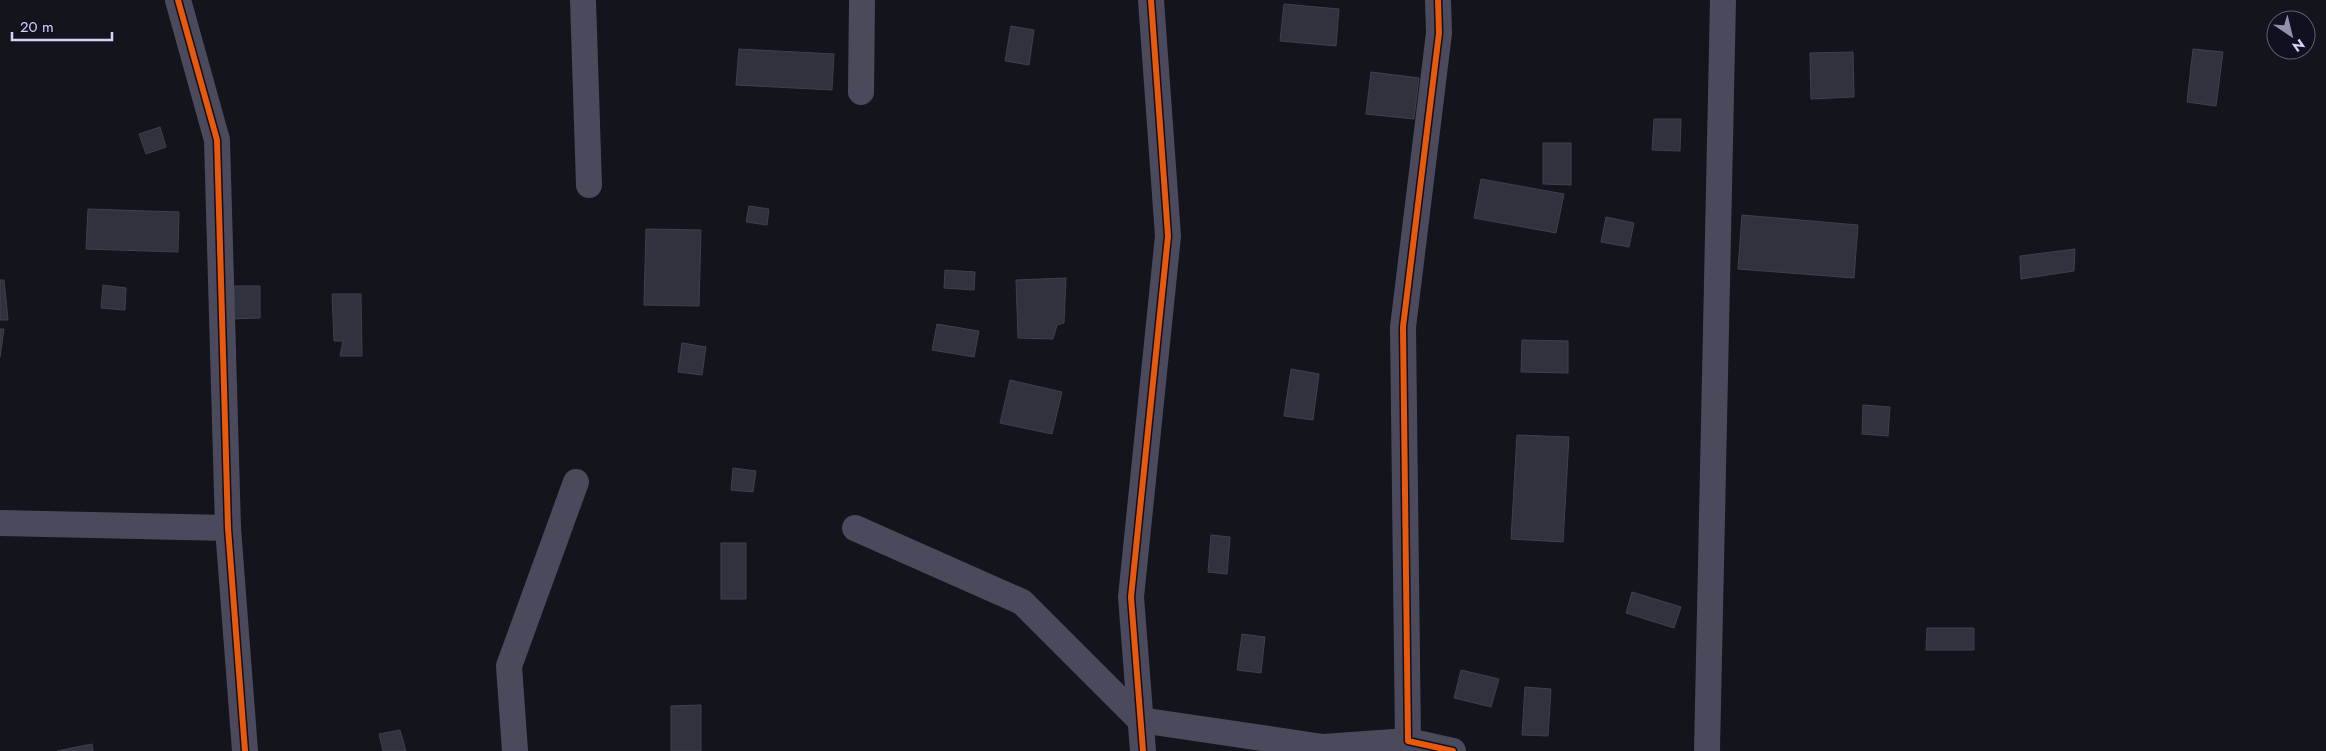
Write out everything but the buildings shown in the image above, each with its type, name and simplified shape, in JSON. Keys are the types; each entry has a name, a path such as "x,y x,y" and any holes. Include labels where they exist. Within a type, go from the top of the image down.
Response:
{"street":[{"path":"583,0 589,185"},
{"path":"861,92 862,0"},
{"path":"1143,751 1131,597 1168,236 1151,0"},
{"path":"1408,746 1403,327 1439,34 1438,0"},
{"path":"1707,751 1723,0"},
{"path":"173,1 217,140 228,528 245,751"},
{"path":"515,751 509,666 576,482"},
{"path":"0,522 228,528"},
{"path":"855,528 1022,602 1140,720 1323,747 1408,746 1453,751"}],"cycle path":[{"path":"178,0 217,140 228,528 245,751"},
{"path":"1143,751 1131,597 1168,236 1151,0"},
{"path":"1438,0 1439,33 1403,327 1408,741 1453,751"}]}
